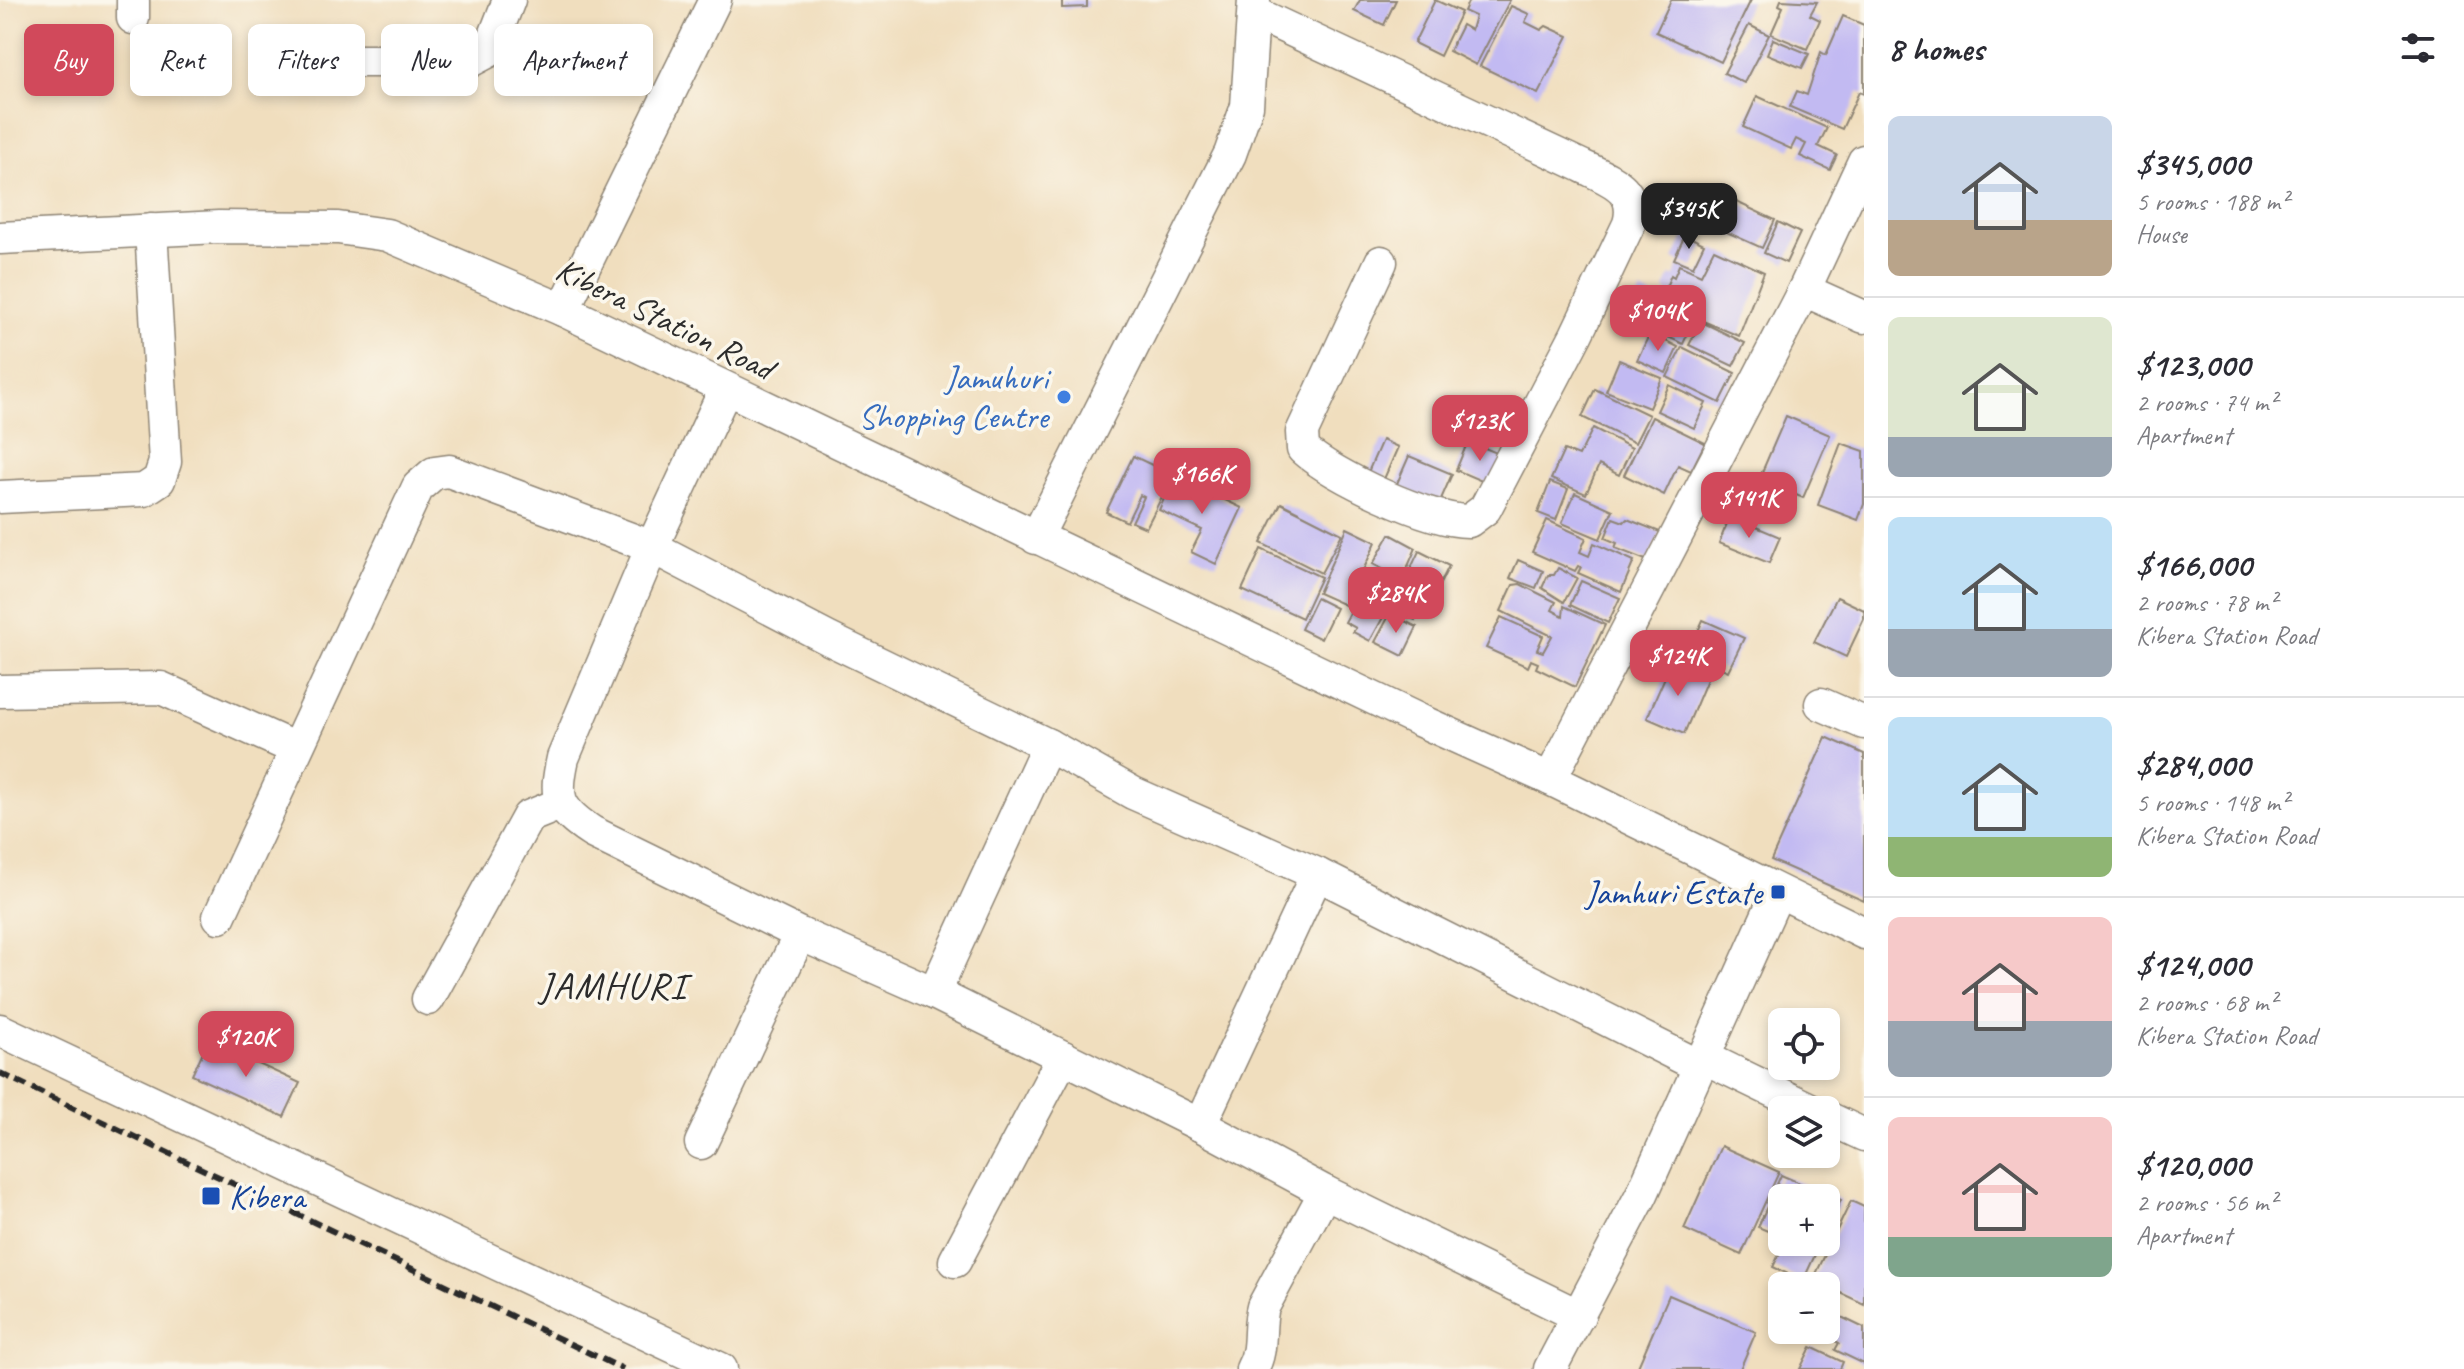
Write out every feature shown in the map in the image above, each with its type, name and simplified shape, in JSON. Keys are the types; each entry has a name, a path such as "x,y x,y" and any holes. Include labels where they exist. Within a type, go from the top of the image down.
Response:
{"street":[{"path":"365,61 470,61 489,51 509,0"},
{"path":"563,310 715,0"},
{"path":"1036,538 1230,154 1247,106 1255,7 1582,166 1618,184 1630,194 1633,209 1629,224 1576,335 1485,509 1469,521 1435,517 1319,463 1303,449 1302,432 1381,262"},
{"path":"1550,779 1804,290 1864,161"},
{"name":"Kibera Station Road","path":"0,238 219,227 362,230 387,235 563,310 725,390 900,469 1036,538 1550,779 1778,892"},
{"path":"0,497 144,490 159,480 165,462 151,230"},
{"path":"1804,290 1864,317"},
{"path":"725,390 652,547 563,758 557,786 560,804 572,819 592,832 800,934 934,993 1200,1125 1325,1192 1579,1316"},
{"path":"219,917 418,487 434,473 461,473 652,547 829,639 1048,745 1133,793 1317,874 1703,1063 1780,1096"},
{"path":"0,691 161,688 296,749"},
{"path":"1821,704 1864,723"},
{"path":"934,993 1048,745"},
{"path":"428,999 528,817 560,804"},
{"path":"1200,1125 1317,874"},
{"path":"1550,1369 1642,1194 1778,892 1864,933"},
{"path":"701,1143 800,934"},
{"path":"0,1030 721,1369"},
{"path":"955,1261 1063,1057"},
{"path":"1840,1124 1864,1135"},
{"path":"1252,1369 1260,1355 1259,1320 1263,1307 1325,1192"}],"building":[{"path":"1062,0 1087,0 1087,7 1062,8"},
{"path":"1360,0 1396,0 1384,25 1354,11"},
{"path":"1435,0 1461,12 1440,56 1414,43"},
{"path":"1469,0 1510,0 1476,65 1449,51 1462,25 1471,30 1475,16 1464,11"},
{"path":"1671,0 1751,0 1721,62 1656,32"},
{"path":"1781,0 1817,2 1810,15 1820,20 1807,49 1771,34 1783,7 1779,5"},
{"path":"1511,6 1529,14 1525,22 1541,30 1546,26 1568,36 1538,94 1480,66"},
{"path":"1843,16 1864,25 1864,94 1859,92 1842,129 1790,107 1797,91 1807,95 1821,52 1826,55"},
{"path":"1749,25 1769,35 1744,83 1724,73"},
{"path":"1773,39 1809,54 1802,68 1767,54"},
{"path":"1757,96 1827,128 1818,146 1837,155 1830,170 1800,156 1806,144 1796,139 1791,149 1743,127"},
{"path":"1715,192 1775,220 1762,248 1702,221"},
{"path":"1778,222 1800,233 1786,263 1764,253"},
{"path":"1685,235 1704,244 1693,267 1674,259"},
{"path":"1714,249 1764,272 1739,336 1679,311 1745,343 1733,366 1689,345 1699,326 1694,320 1683,344 1653,330 1666,305 1668,292 1665,289 1671,275 1674,277 1679,265 1701,275"},
{"path":"1641,291 1657,299 1641,331 1625,323"},
{"path":"1650,333 1678,347 1666,373 1637,360"},
{"path":"1682,347 1735,373 1720,403 1667,377"},
{"path":"1619,360 1662,378 1649,408 1606,391"},
{"path":"1669,385 1706,403 1694,428 1657,411"},
{"path":"1595,389 1649,415 1635,443 1582,417"},
{"path":"1786,416 1830,435 1803,498 1759,479"},
{"path":"1652,417 1705,443 1691,471 1678,465 1664,495 1624,475"},
{"path":"1593,428 1632,448 1619,475 1599,465 1586,494 1551,479 1564,450 1579,456"},
{"path":"1382,440 1398,447 1381,486 1365,479"},
{"path":"1468,441 1504,456 1491,485 1456,470"},
{"path":"1841,443 1864,451 1864,504 1858,520 1818,505"},
{"path":"1133,456 1173,475 1146,528 1132,522 1144,497 1140,495 1127,522 1106,512"},
{"path":"1409,456 1452,474 1435,513 1392,495"},
{"path":"1174,476 1242,508 1216,564 1191,552 1202,530 1159,510"},
{"path":"1550,482 1568,489 1556,520 1538,513"},
{"path":"1575,493 1613,510 1600,539 1562,523"},
{"path":"1281,503 1342,534 1321,573 1261,543"},
{"path":"1730,516 1780,537 1769,563 1719,543"},
{"path":"1613,518 1624,522 1627,519 1660,532 1648,561 1615,548 1617,543 1605,538"},
{"path":"1547,520 1586,538 1580,552 1589,556 1594,543 1634,561 1621,592 1578,573 1581,567 1578,566 1575,571 1532,552"},
{"path":"1347,528 1376,542 1347,606 1318,593"},
{"path":"1390,534 1416,548 1395,596 1377,587 1386,571 1373,564"},
{"path":"1261,549 1321,577 1302,618 1242,590"},
{"path":"1419,551 1449,566 1426,612 1420,610 1415,620 1401,614 1405,605 1396,600"},
{"path":"1518,560 1543,571 1536,588 1510,578"},
{"path":"1558,568 1577,578 1564,602 1542,588 1548,575 1554,575"},
{"path":"1581,581 1620,598 1608,623 1570,605"},
{"path":"1366,583 1387,594 1386,600 1391,603 1370,641 1353,632 1356,628 1345,622"},
{"path":"1520,584 1556,602 1552,610 1563,616 1564,606 1605,625 1575,687 1536,668 1538,663 1531,660 1528,667 1486,648 1501,617 1543,636 1537,650 1543,652 1552,636 1501,611 1513,585"},
{"path":"1837,597 1864,610 1864,619 1846,657 1814,642"},
{"path":"1316,598 1336,608 1321,639 1301,629"},
{"path":"1390,614 1417,627 1403,656 1375,642"},
{"path":"1703,620 1744,638 1728,671 1688,653"},
{"path":"1672,661 1708,677 1684,734 1647,718"},
{"path":"1826,737 1864,754 1864,901 1771,860"},
{"path":"208,1041 300,1083 284,1117 192,1075"},
{"path":"1721,1146 1779,1172 1774,1184 1768,1184 1768,1196 1741,1255 1684,1229"},
{"path":"1781,1175 1802,1184 1777,1184"},
{"path":"1851,1201 1864,1207 1864,1304 1840,1293 1840,1272 1817,1272 1825,1256 1840,1256 1840,1224"},
{"path":"1768,1204 1768,1231 1758,1227"},
{"path":"1778,1256 1815,1256 1807,1272 1784,1272 1773,1267"},
{"path":"1669,1295 1756,1332 1740,1369 1637,1369"},
{"path":"1840,1316 1864,1328 1864,1364 1835,1350 1840,1344"},
{"path":"1811,1347 1843,1362 1840,1369 1800,1369"}],"railway":[{"path":"0,1073 623,1369"}],"place":[{"name":"Jamuhuri Shopping Centre","path":"1064,397"},
{"name":"Jamhuri Estate","path":"1778,892"},
{"name":"Kibera","path":"211,1196"}],"district":[{"name":"JAMHURI","path":"613,985"}]}
